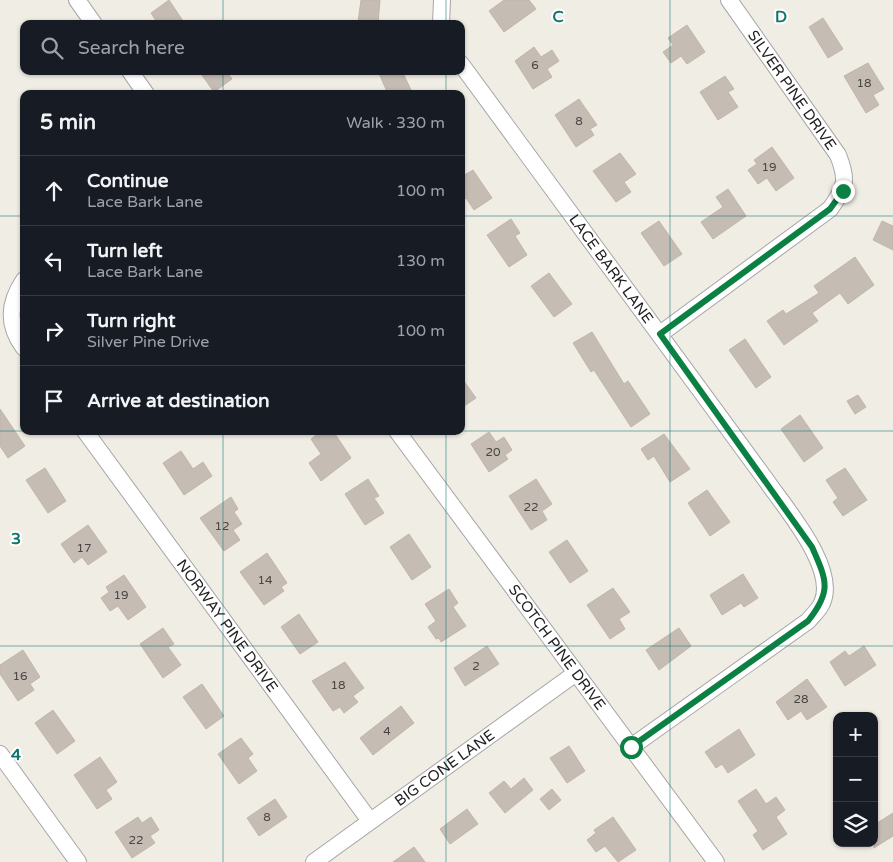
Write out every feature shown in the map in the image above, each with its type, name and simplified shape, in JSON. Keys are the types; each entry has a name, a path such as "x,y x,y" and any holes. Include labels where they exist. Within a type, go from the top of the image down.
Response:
{"street":[{"path":"77,0 91,20"},
{"path":"441,20 442,0"},
{"name":"SILVER PINE DRIVE","path":"660,334 830,209 843,191 844,171 838,154 729,0"},
{"name":"LACE BARK LANE","path":"465,69 660,334 812,547 826,584 822,603 808,621 631,747"},
{"path":"133,75 143,90"},
{"path":"20,286 15,293 11,314 14,335 20,343"},
{"name":"NORWAY PINE DRIVE","path":"88,435 370,820"},
{"name":"SCOTCH PINE DRIVE","path":"400,435 716,862"},
{"name":"BIG CONE LANE","path":"314,862 576,673"},
{"path":"0,754 78,862"}],"building":[{"path":"169,0 182,20 155,20 151,13"},
{"path":"361,0 380,0 378,20 358,20"},
{"path":"504,0 529,0 536,9 504,32 489,11"},
{"path":"823,18 843,49 828,58 809,27"},
{"path":"687,25 705,52 687,64 681,56 671,63 663,52 673,45 668,38"},
{"path":"534,47 541,57 552,50 559,61 547,69 552,77 533,89 515,61"},
{"path":"868,63 884,89 873,95 879,105 866,113 844,76"},
{"path":"202,75 229,75 232,79 217,90 213,90"},
{"path":"380,75 404,75 411,90 386,90"},
{"path":"725,76 734,89 728,92 738,107 718,120 700,92"},
{"path":"579,99 597,125 590,129 594,135 576,147 555,115"},
{"path":"772,147 794,178 776,191 767,178 758,184 748,170 757,164 754,160"},
{"path":"620,153 636,174 624,182 631,192 616,202 593,171"},
{"path":"473,170 492,198 474,210 465,199 465,175"},
{"path":"728,189 746,216 713,239 701,222 723,207 716,197"},
{"path":"511,219 520,233 515,236 527,255 509,267 487,235"},
{"path":"659,221 682,254 664,266 641,233"},
{"path":"882,221 893,226 893,250 873,240"},
{"path":"855,257 874,285 848,304 840,293 812,313 818,321 784,345 767,321 783,310 786,314 819,293 814,286"},
{"path":"549,273 572,304 554,317 531,286"},
{"path":"592,332 624,384 628,381 650,414 631,427 594,370 591,372 573,343"},
{"path":"745,339 771,377 756,388 729,350"},
{"path":"465,383 476,398 465,405"},
{"path":"858,395 866,407 855,414 847,401"},
{"path":"0,409 25,446 8,458 0,446"},
{"path":"800,415 823,448 804,462 781,429"},
{"path":"489,432 496,442 504,437 512,450 505,455 508,459 489,472 471,444"},
{"path":"664,434 690,469 670,482 654,456 648,460 641,449"},
{"path":"316,435 336,435 351,458 321,481 309,463 321,454 311,439"},
{"path":"181,451 193,469 203,462 212,476 184,495 163,463"},
{"path":"45,468 66,501 48,513 26,480"},
{"path":"845,468 867,500 843,516 833,502 838,498 826,480"},
{"path":"368,479 379,496 374,498 384,513 365,525 345,494"},
{"path":"536,479 552,504 542,511 547,520 531,530 509,496"},
{"path":"707,490 730,522 710,536 688,503"},
{"path":"231,497 238,509 234,512 242,524 233,530 240,540 224,551 200,518"},
{"path":"88,525 107,552 88,565 82,557 74,563 61,544"},
{"path":"409,534 431,567 412,580 390,547"},
{"path":"567,540 588,571 570,583 549,552"},
{"path":"267,553 287,583 281,587 284,591 264,605 240,572"},
{"path":"743,574 758,598 744,607 741,603 722,615 710,595"},
{"path":"124,575 146,607 128,620 118,606 110,611 101,598 109,592 106,587"},
{"path":"613,588 630,612 619,619 625,629 610,639 587,605"},
{"path":"449,589 458,603 453,607 466,626 441,642 439,638 436,639 428,627 436,621 425,604"},
{"path":"299,614 318,642 300,654 281,627"},
{"path":"163,628 174,644 168,647 181,665 163,678 140,644"},
{"path":"679,628 691,646 659,670 646,650"},
{"path":"487,646 499,664 465,686 454,668"},
{"path":"864,646 876,665 845,686 830,662 845,651 849,656"},
{"path":"23,650 40,677 30,684 34,690 18,701 0,674 0,665"},
{"path":"345,662 364,688 353,696 358,702 344,713 340,707 333,711 312,681"},
{"path":"807,679 827,707 807,720 801,711 788,720 776,702"},
{"path":"202,684 224,716 206,729 183,697"},
{"path":"401,706 414,723 373,755 360,738"},
{"path":"53,710 75,741 57,754 35,723"},
{"path":"739,729 755,755 728,773 722,764 716,768 705,752"},
{"path":"241,738 253,754 248,758 257,771 239,784 218,754"},
{"path":"569,746 585,771 567,783 550,758"},
{"path":"100,757 117,782 106,790 112,799 97,809 74,775"},
{"path":"524,778 533,790 505,813 489,793 504,781 511,789"},
{"path":"552,789 561,800 549,810 540,799"},
{"path":"756,789 766,804 776,797 785,810 776,817 787,834 763,850 753,835 758,831 738,801"},
{"path":"275,799 287,817 259,836 247,818"},
{"path":"467,809 478,824 450,844 440,829"},
{"path":"893,813 893,836 878,845 878,822"},
{"path":"138,817 142,823 151,817 159,830 150,836 155,843 132,858 115,832"},
{"path":"613,817 636,850 618,862 605,846 596,852 587,840 596,833 594,830"},
{"path":"414,847 425,862 393,862"}],"route":[{"path":"631,747 808,621 822,603 826,584 812,547 660,334 830,209 843,191"}]}
